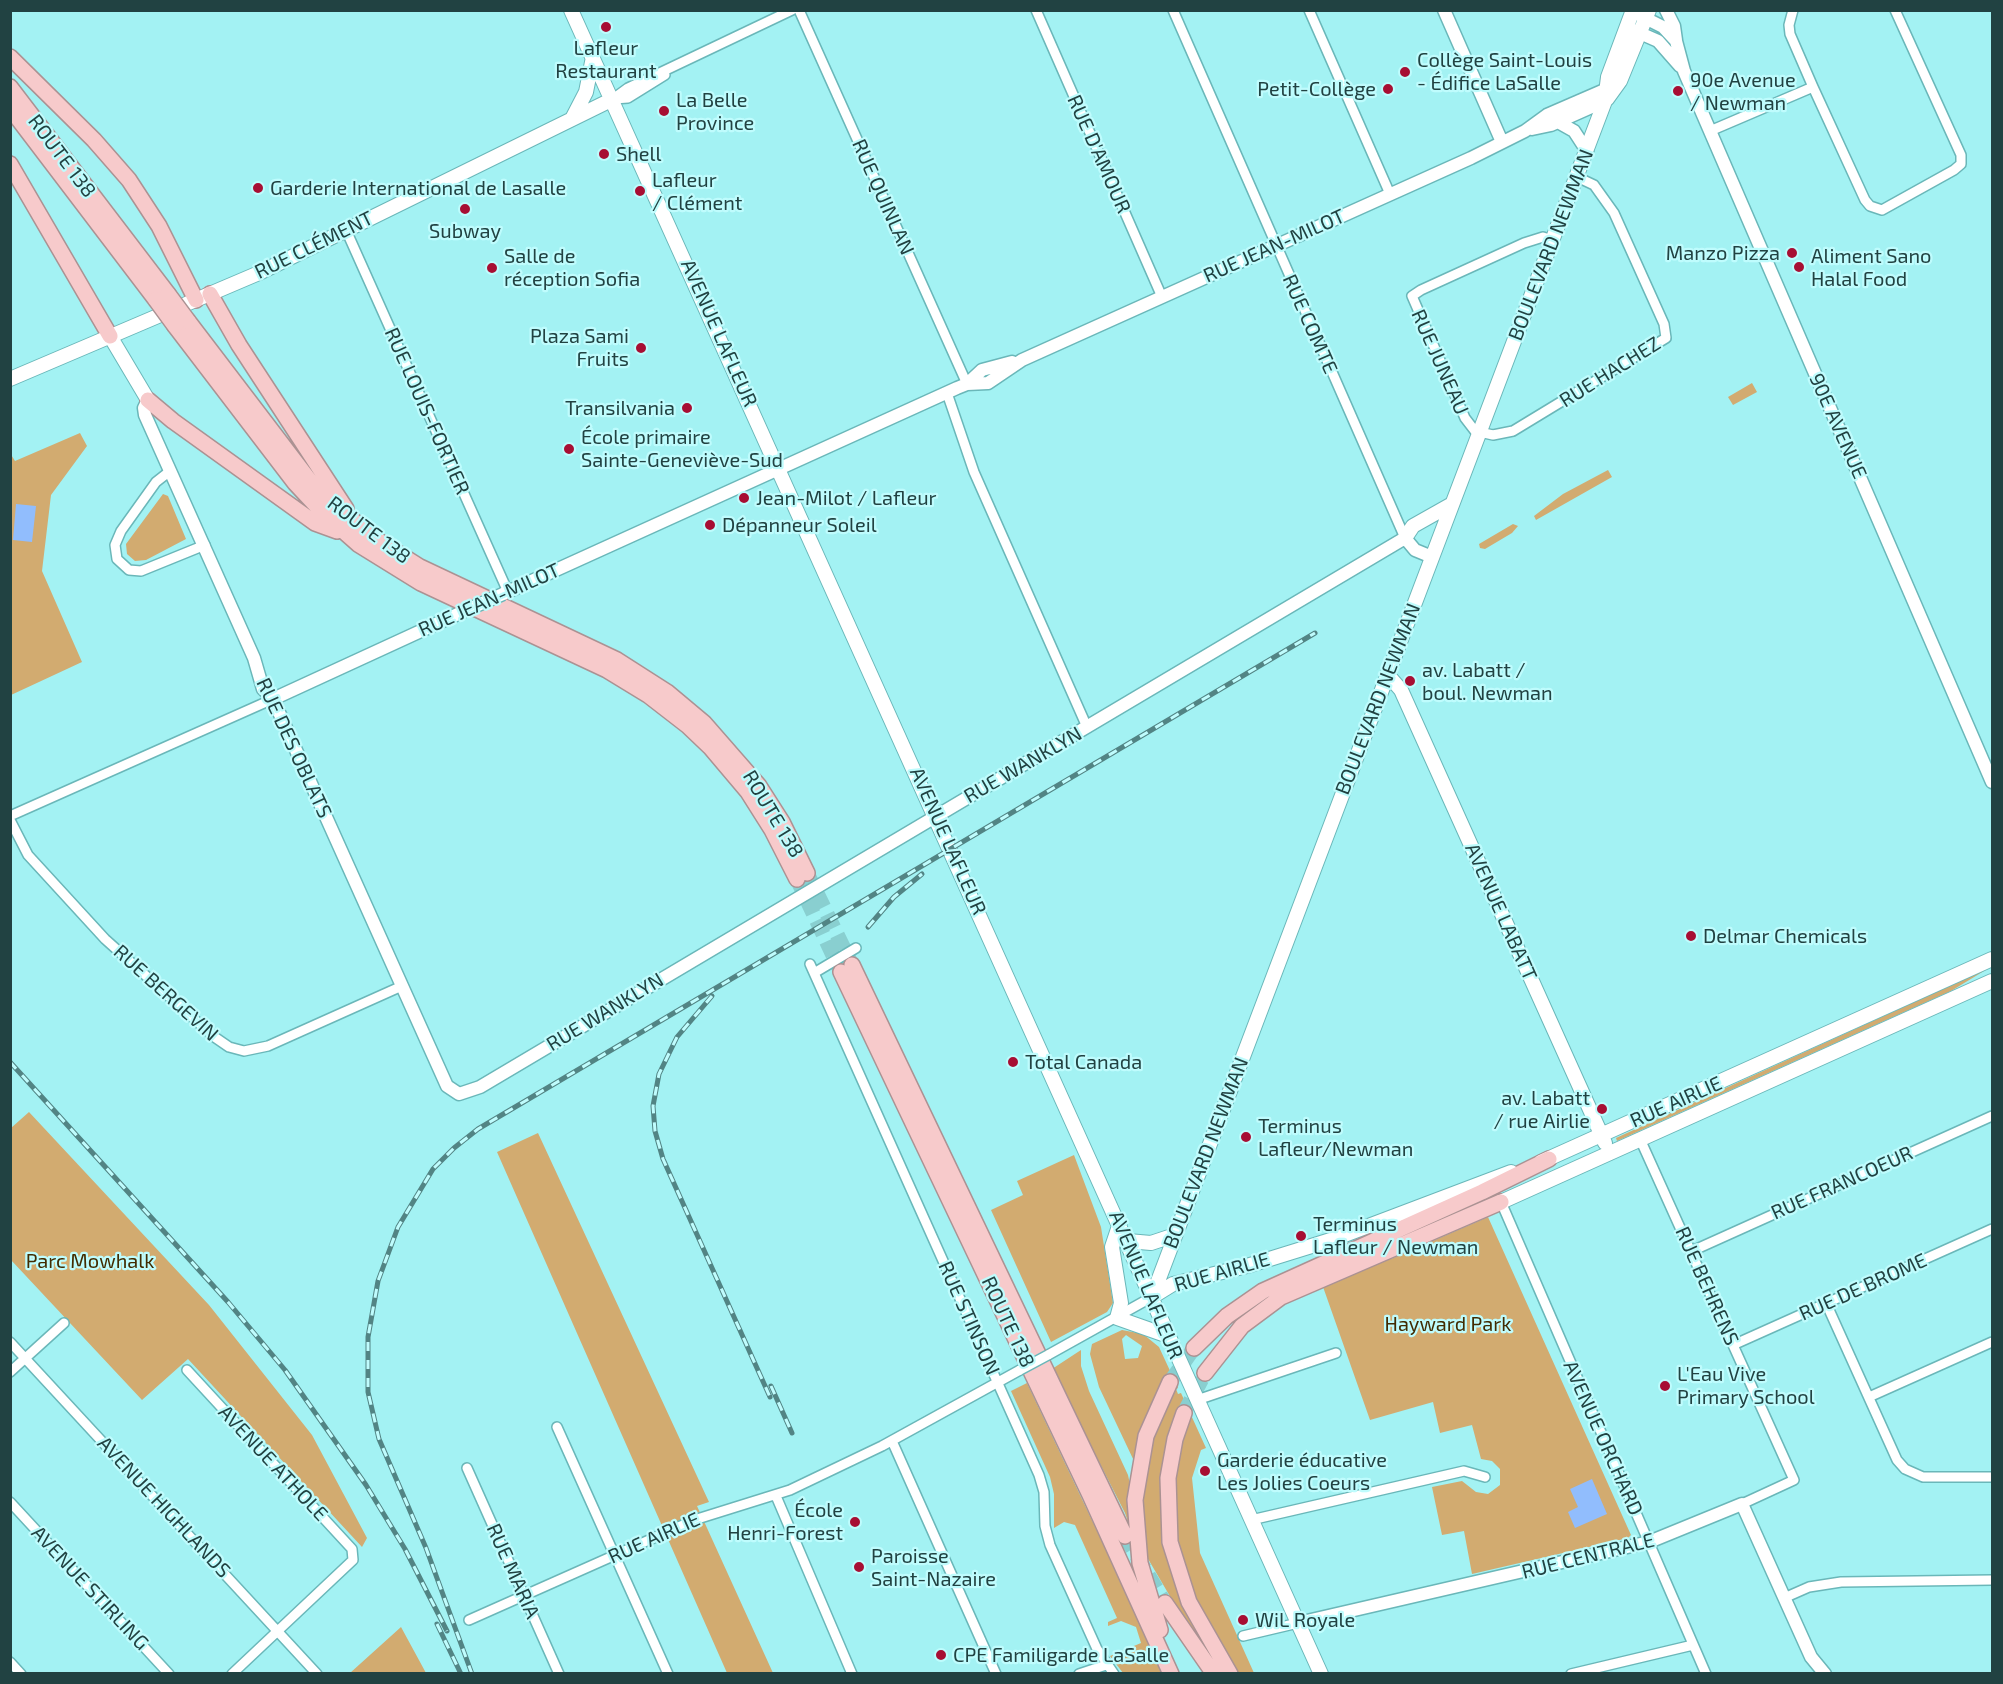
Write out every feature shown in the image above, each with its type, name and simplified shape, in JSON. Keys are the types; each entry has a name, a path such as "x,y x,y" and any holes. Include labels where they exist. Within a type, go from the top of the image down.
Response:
{"highway":[{"path":"10,57 94,140 129,180 203,297 239,345 352,530"},
{"name":"ROUTE 138","path":"10,87 182,324 285,471 313,503 352,530 413,564 605,654 667,692 715,734 750,773 782,822 802,876"},
{"name":"ROUTE 138","path":"10,108 162,297"},
{"path":"10,164 110,336"},
{"path":"148,400 173,422 315,523 352,530"},
{"name":"ROUTE 138","path":"1125,1536 846,969 1172,1674"},
{"path":"1194,1348 1227,1316 1263,1291 1482,1192 1549,1159"},
{"path":"1205,1373 1242,1326 1281,1297 1501,1202"},
{"path":"1170,1382 1146,1436 1137,1478 1135,1510 1140,1563 1172,1674"},
{"path":"1184,1413 1172,1453 1168,1478 1170,1542 1189,1602 1230,1674"},
{"path":"1165,1603 1214,1674"}],"main road":[{"name":"AVENUE LAFLEUR","path":"571,10 1120,1223 1168,1336 1321,1674"},
{"name":"BOULEVARD NEWMAN","path":"1152,1297 1587,151 1606,95 1608,76 1626,27 1640,13"},
{"name":"BOULEVARD NEWMAN","path":"1606,95 1620,81 1640,33 1640,13"},
{"path":"572,119 586,92 593,57"},
{"name":"RUE CLÉMENT","path":"10,379 203,297 346,230 613,99"},
{"path":"110,336 148,400"},
{"path":"1405,538 1413,526 1452,504"},
{"name":"AVENUE LABATT","path":"1387,674 1401,690 1610,1153"},
{"name":"RUE AIRLIE","path":"1152,1297 1173,1284 1247,1266 1334,1239 1473,1185 1549,1159 1992,959"},
{"name":"RUE AIRLIE","path":"1501,1202 1992,981"},
{"path":"1120,1223 1112,1247 1121,1303 1116,1318 1168,1336"},
{"path":"1128,1241 1151,1243 1175,1235"}],"street":[{"name":"RUE CLÉMENT","path":"613,99 634,95 672,69 792,10"},
{"name":"RUE QUINLAN","path":"799,10 967,384"},
{"name":"RUE D'AMOUR","path":"1036,10 1162,297"},
{"name":"RUE COMTE","path":"1173,10 1405,538"},
{"path":"1309,10 1390,194"},
{"path":"1444,10 1502,142"},
{"name":"90E AVENUE","path":"1666,10 1674,26 1684,71 1992,782"},
{"path":"1793,10 1789,25 1790,34 1813,87 1870,206 1882,210 1961,164 1961,155 1895,10"},
{"path":"1640,13 1663,27 1676,41"},
{"name":"90E AVENUE","path":"1626,27 1662,45 1684,71"},
{"path":"1710,131 1813,87"},
{"name":"RUE JEAN-MILOT","path":"1525,131 1547,115 1606,95"},
{"name":"RUE JEAN-MILOT","path":"10,818 967,384 982,370 1022,360 1525,131 1558,122 1606,95"},
{"path":"1558,122 1574,131 1587,151"},
{"name":"RUE HACHEZ","path":"1480,432 1496,435 1513,430 1661,343 1667,336 1664,324 1614,213 1594,185 1577,177"},
{"name":"RUE LOUIS-FORTIER","path":"346,230 506,593"},
{"name":"RUE JUNEAU","path":"1480,432 1471,427 1465,418 1412,296 1524,243 1543,237 1553,240"},
{"path":"947,393 974,472 1087,727"},
{"name":"RUE DES OBLATS","path":"148,400 144,408 145,415 254,658 263,690 273,699 447,1086 454,1093"},
{"path":"170,471 156,482 121,531 115,545 117,559 129,570 141,572 205,545"},
{"path":"1405,538 1412,548 1432,557"},
{"name":"RUE WANKLYN","path":"454,1093 467,1094 480,1087 1405,538"},
{"name":"RUE BERGEVIN","path":"10,818 28,855 91,924 213,1036 230,1047 244,1051 268,1046 402,986"},
{"name":"RUE STINSON","path":"856,948 812,968 1042,1481 1045,1526 1050,1545 1097,1649 1114,1674"},
{"name":"RUE FRANCOEUR","path":"1692,1251 1992,1116"},
{"name":"RUE BEHRENS","path":"1640,1139 1794,1480 1742,1503"},
{"name":"AVENUE ORCHARD","path":"1501,1202 1511,1231 1706,1674"},
{"name":"RUE DE BROME","path":"1733,1345 1992,1229"},
{"name":"RUE AIRLIE","path":"469,1620 694,1520 776,1496 892,1441 1152,1297"},
{"path":"1826,1303 1897,1460 1910,1473 1931,1478 1992,1477"},
{"path":"10,1372 64,1323"},
{"name":"AVENUE HIGHLANDS","path":"10,1342 317,1674"},
{"path":"1869,1397 1992,1342"},
{"path":"1197,1400 1336,1353"},
{"name":"AVENUE ATHOLE","path":"188,1370 352,1549 353,1560 278,1631"},
{"path":"557,1427 668,1674"},
{"path":"892,1441 996,1674"},
{"name":"RUE MARIA","path":"467,1468 559,1674"},
{"path":"1251,1520 1464,1471 1485,1477"},
{"path":"776,1496 852,1674"},
{"name":"AVENUE STIRLING","path":"10,1502 169,1674"},
{"path":"1742,1503 1811,1657 1825,1674"},
{"name":"RUE CENTRALE","path":"1243,1636 1649,1542 1742,1503"},
{"path":"1784,1598 1815,1586 1841,1582 1992,1580"},
{"path":"232,1674 278,1631"},
{"path":"1571,1674 1693,1645"},
{"path":"10,1662 21,1674"},
{"path":"1079,1674 1107,1665"}],"green space":[{"path":"1752,383 1757,392 1733,405 1728,397"},
{"path":"80,433 87,446 51,495 42,571 82,662 11,695 10,453 15,461"},
{"path":"1608,470 1612,477 1536,520 1534,516 1563,494"},
{"path":"163,494 168,496 186,539 146,560 135,561 127,554 126,544"},
{"path":"1513,524 1518,526 1512,533 1485,549 1480,548 1479,544"},
{"path":"1989,968 1951,991 1617,1141 1616,1138"},
{"name":"Parc Mowhalk","path":"29,1112 209,1305 312,1435 367,1538 362,1547 188,1359 142,1400 11,1260 11,1128"},
{"path":"538,1133 709,1502 697,1506 773,1673 727,1673 497,1152"},
{"path":"1074,1155 1101,1227 1113,1303 1107,1312 1051,1342 991,1210 1023,1195 1017,1181"},
{"name":"Hayward Park","path":"1488,1217 1631,1535 1628,1538 1472,1574 1464,1531 1442,1535 1432,1487 1462,1481 1476,1492 1488,1494 1500,1485 1500,1469 1492,1461 1481,1459 1472,1425 1440,1433 1433,1402 1370,1420 1322,1284 1377,1258 1391,1259"},
{"path":"1122,1330 1143,1334 1159,1347 1178,1388 1176,1389 1178,1394 1181,1393 1206,1448 1201,1450 1192,1478 1200,1553 1254,1673 1238,1673 1195,1603 1181,1566 1173,1523 1172,1500 1177,1460 1187,1421 1182,1408 1174,1426 1165,1469 1162,1500 1166,1543 1181,1595 1220,1667 1178,1610 1144,1552 1140,1513 1142,1477 1153,1432 1173,1388 1167,1377 1145,1423 1134,1461 1099,1387 1090,1354 1092,1344","holes":["1126,1335 1142,1346 1138,1358 1125,1359 1122,1339"]},
{"path":"1081,1350 1081,1366 1089,1391 1128,1475 1131,1489 1130,1528 1125,1513 1052,1369"},
{"path":"1027,1383 1162,1673 1123,1673 1110,1656 1141,1643 1136,1627 1121,1621 1108,1626 1108,1622 1117,1618 1075,1525 1064,1522 1054,1528 1054,1494 1050,1477 1011,1391"},
{"path":"401,1627 426,1673 350,1673"}],"water":[{"path":"16,504 36,506 32,542 13,540"},
{"path":"1592,1479 1607,1514 1575,1528 1568,1512 1578,1507 1570,1489"}],"tunnel":[{"path":"807,873 852,965"},
{"path":"797,879 841,972"},
{"path":"1170,1382 1194,1348"},
{"path":"1184,1413 1205,1373"},
{"path":"1125,1536 1165,1603"}],"railway":[{"path":"472,1674 426,1548 379,1439 368,1392 368,1337 378,1281 398,1227 433,1169 478,1129 1315,633"},
{"path":"868,927 894,897 922,874"},
{"path":"712,996 677,1037 659,1074 653,1106 655,1131 663,1159 770,1397"},
{"path":"10,1062 228,1302 285,1370 366,1485 405,1549 447,1631"},
{"path":"771,1386 792,1433"},
{"path":"437,1624 461,1674"}],"place":[{"name":"Lafleur Restaurant","path":"606,27"},
{"name":"Collège Saint-Louis - Édifice LaSalle","path":"1405,72"},
{"name":"Petit-Collège","path":"1388,89"},
{"name":"90e Avenue / Newman","path":"1678,91"},
{"name":"La Belle Province","path":"664,111"},
{"name":"Shell","path":"604,154"},
{"name":"Garderie International de Lasalle","path":"258,188"},
{"name":"Lafleur / Clément","path":"640,191"},
{"name":"Subway","path":"465,209"},
{"name":"Manzo Pizza","path":"1792,253"},
{"name":"Aliment Sano Halal Food","path":"1799,267"},
{"name":"Salle de réception Sofia","path":"492,268"},
{"name":"Plaza Sami Fruits","path":"641,348"},
{"name":"Transilvania","path":"687,408"},
{"name":"École primaire Sainte-Geneviève-Sud","path":"569,449"},
{"name":"Jean-Milot / Lafleur","path":"744,498"},
{"name":"Dépanneur Soleil","path":"710,525"},
{"name":"av. Labatt / boul. Newman","path":"1410,681"},
{"name":"Delmar Chemicals","path":"1691,936"},
{"name":"Total Canada","path":"1013,1062"},
{"name":"av. Labatt / rue Airlie","path":"1602,1109"},
{"name":"Terminus Lafleur/Newman","path":"1246,1137"},
{"name":"Terminus Lafleur / Newman","path":"1301,1236"},
{"name":"L'Eau Vive Primary School","path":"1665,1386"},
{"name":"Garderie éducative Les Jolies Coeurs","path":"1205,1471"},
{"name":"École Henri-Forest","path":"855,1522"},
{"name":"Paroisse Saint-Nazaire","path":"859,1567"},
{"name":"WiL Royale","path":"1243,1620"},
{"name":"CPE Familigarde LaSalle","path":"941,1655"}]}
